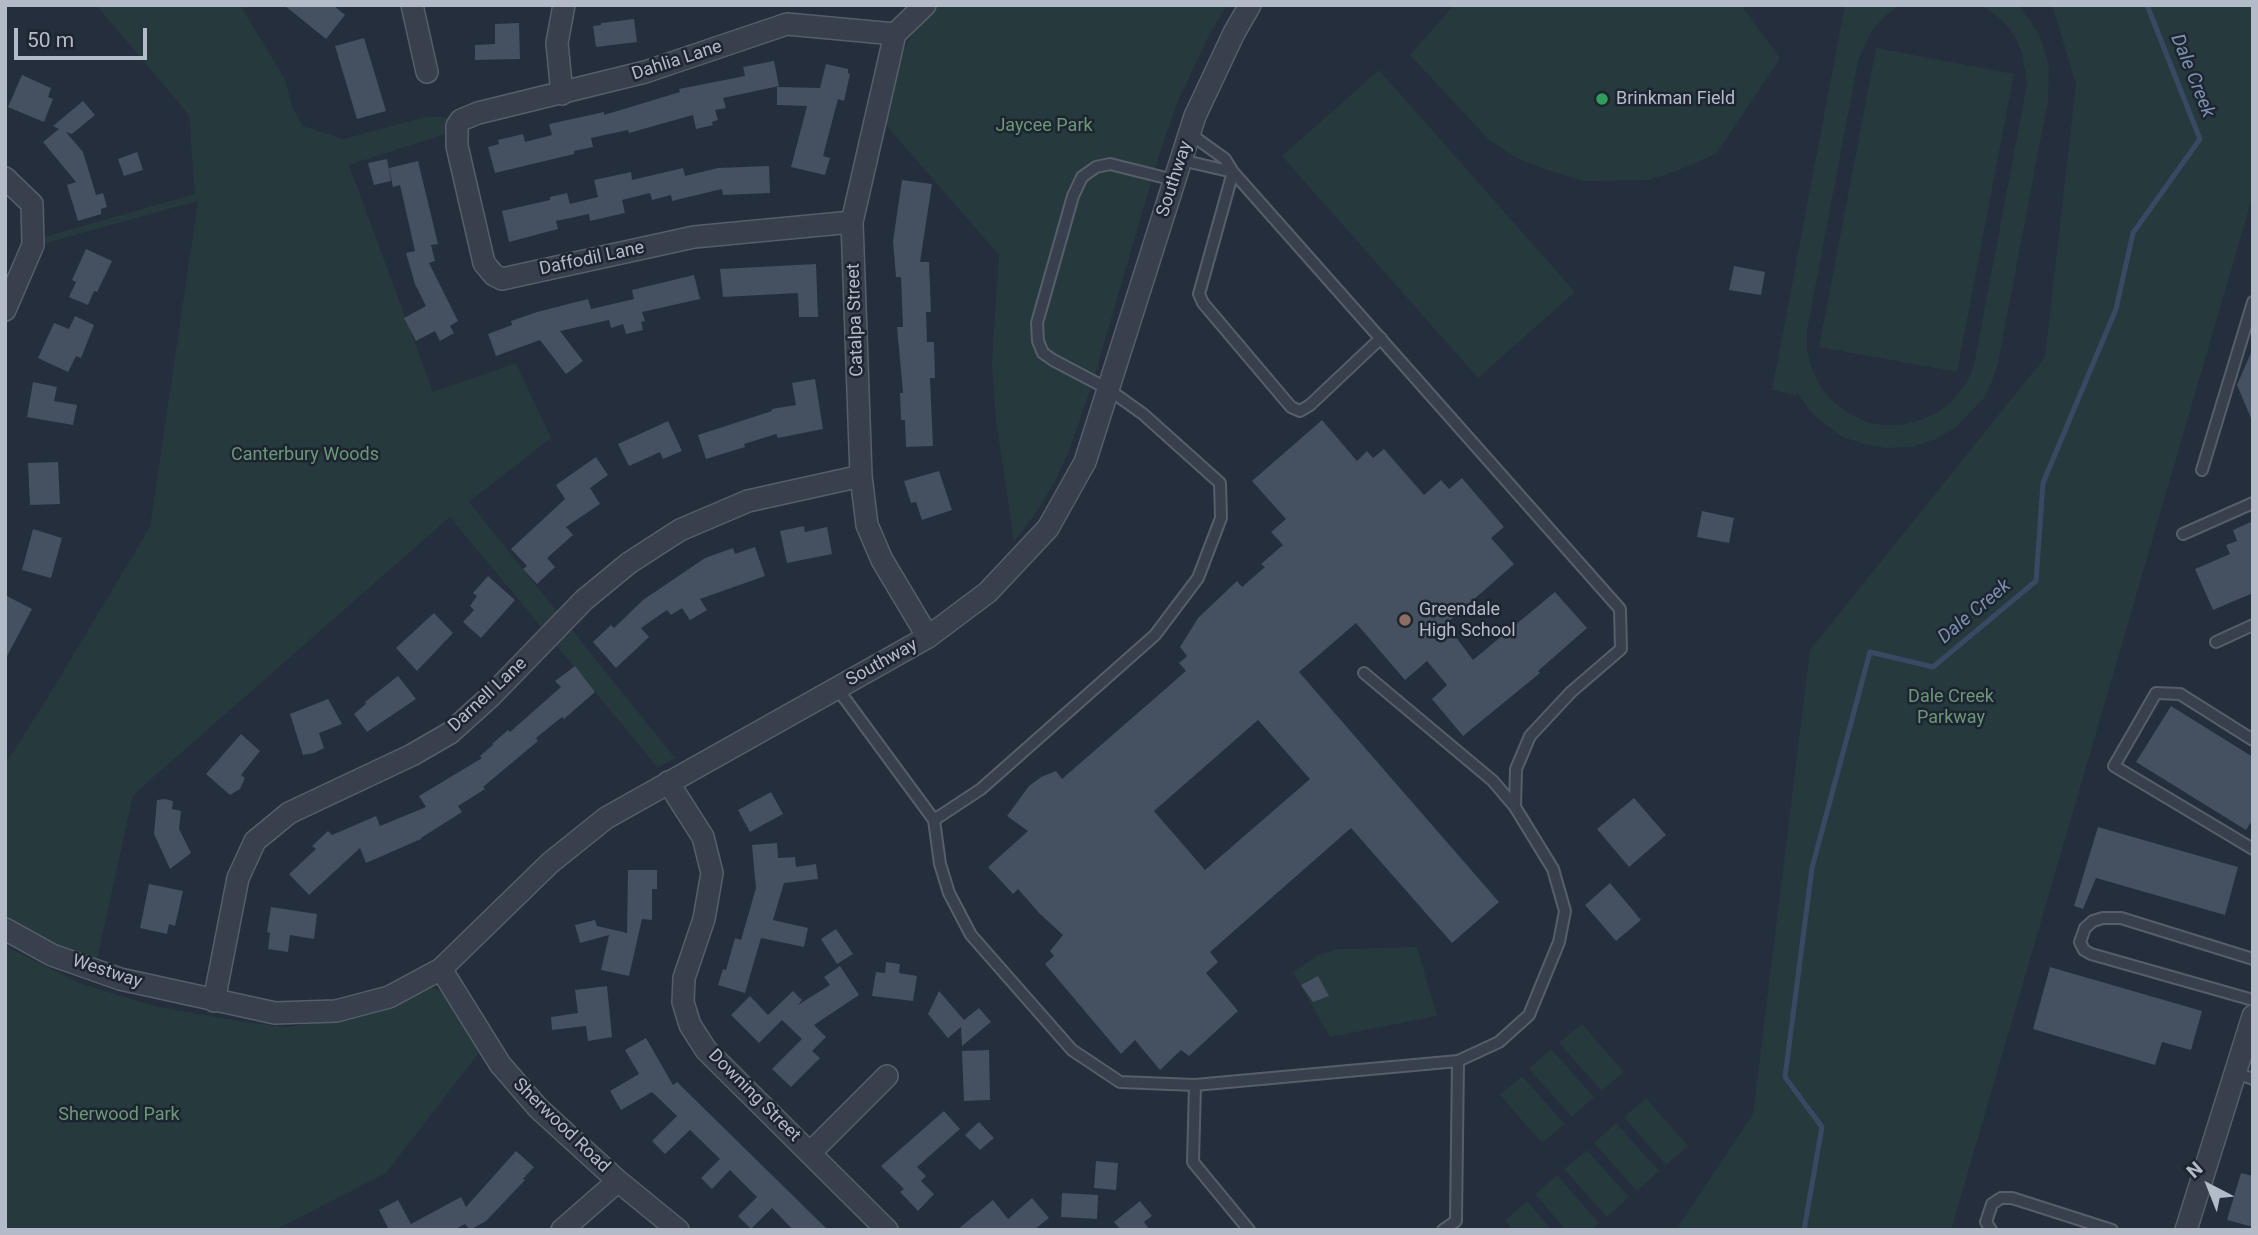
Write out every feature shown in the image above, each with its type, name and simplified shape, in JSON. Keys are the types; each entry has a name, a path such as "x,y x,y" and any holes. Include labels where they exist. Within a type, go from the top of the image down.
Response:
{"street":[{"path":"412,5 427,72"},
{"path":"562,94 557,43 564,5"},
{"path":"895,34 925,5"},
{"name":"Southway","path":"214,1001 275,1013 336,1012 389,998 441,969 550,863 606,818 928,637 988,592 1048,528 1085,463 1189,133 1234,33 1250,5"},
{"name":"Dahlia Lane","path":"461,120 478,113 645,72 787,24 895,34"},
{"name":"Catalpa Street","path":"895,34 852,222 861,476 867,525 883,560 928,637"},
{"name":"Daffodil Lane","path":"461,120 457,126 457,146 484,263 494,275 502,279 694,237 852,222"},
{"path":"5,178 32,204 33,231 33,245 5,310"},
{"name":"Darnell Lane","path":"214,1001 238,878 255,841 289,813 400,761 450,733 492,695 584,600 629,563 680,530 748,501 861,476"},
{"name":"Downing Street","path":"668,782 703,837 712,873 704,919 684,978 683,1002 690,1025 706,1050 887,1230"},
{"name":"Westway","path":"5,929 52,954 120,979 214,1001"},
{"name":"Sherwood Road","path":"441,969 500,1064 538,1108 618,1181 678,1230"},
{"path":"2186,1230 2244,1076 2253,1016"},
{"path":"811,1152 887,1076"},
{"path":"562,1230 618,1181"}],"lane":[{"path":"1189,133 1217,150 1233,172 1620,609 1620,649 1571,692 1530,736 1516,769 1515,807"},
{"path":"934,820 981,789 1155,635 1198,578 1221,518 1220,483 1143,414 1108,389 1043,353 1038,341 1037,323 1073,196 1082,177 1096,167 1110,164 1233,172"},
{"path":"1233,172 1199,294 1203,303 1292,407 1300,411 1310,405 1381,338"},
{"path":"2202,470 2253,302"},
{"path":"2183,534 2253,503"},
{"path":"2216,642 2253,625"},
{"path":"837,688 934,820 940,864 949,893 971,935 1072,1050 1120,1082 1195,1084 1458,1060 1499,1042 1529,1015 1559,942 1565,911 1553,869 1515,807 1493,780 1364,673"},
{"path":"2253,740 2180,694 2155,693 2114,766 2253,849"},
{"path":"2253,959 2121,918 2093,921 2081,935 2081,947 2091,954 2253,1000"},
{"path":"1443,1230 1455,1221 1458,1060"},
{"path":"1195,1084 1193,1162 1249,1230"},
{"path":"1991,1230 1986,1222 1987,1216 1992,1204 2001,1198 2012,1198 2112,1230"}],"green space":[{"name":"Canterbury Woods","path":"96,5 240,5 285,79 293,109 303,126 343,139 429,116 450,118 445,134 349,165 433,392 516,363 551,438 469,502 675,758 658,768 450,517 133,795 96,964 62,949 5,917 5,764 150,527 198,201 42,244 44,237 195,194 189,115"},
{"name":"Jaycee Park","path":"940,5 1227,5 1210,33 1177,103 1157,162 1092,385 1069,451 1038,510 1014,542 996,420 992,363 999,255 884,123 903,52 911,36"},
{"name":"Brinkman Field","path":"1454,5 1741,5 1780,58 1717,153 1677,171 1648,180 1584,181 1515,157 1489,140 1410,55"},
{"path":"1845,5 1900,5 1884,17 1871,32 1858,61 1807,331 1807,350 1819,384 1830,399 1866,422 1900,425 1935,414 1950,403 1962,389 1975,360 2027,84 2022,53 2014,35 2002,20 1982,5 2019,5 2039,34 2049,65 2048,100 1998,363 1992,381 1984,398 1955,428 1936,439 1912,447 1886,448 1843,437 1809,410 1797,392 1796,395 1772,390"},
{"name":"Dale Creek Parkway","path":"2052,5 2250,5 2253,15 2253,195 1951,1230 1676,1230 1753,1114 1810,650 2045,357 2076,84"},
{"path":"1876,48 2014,74 1957,372 1819,347"},
{"path":"1379,70 1575,292 1478,378 1282,156"},
{"name":"Sherwood Park","path":"5,946 79,983 154,1006 287,1027 362,1016 389,1008 429,988 435,988 447,997 481,1050 386,1173 275,1230 5,1230"},
{"path":"1417,947 1437,1016 1330,1037 1293,972 1318,955 1339,949"},
{"path":"1582,1024 1624,1072 1602,1091 1559,1043"},
{"path":"1551,1049 1594,1097 1572,1117 1529,1069"},
{"path":"1522,1076 1565,1124 1542,1143 1500,1095"},
{"path":"1646,1098 1688,1146 1666,1165 1624,1117"},
{"path":"1616,1123 1659,1171 1637,1191 1594,1143"},
{"path":"1587,1150 1629,1197 1607,1217 1564,1169"},
{"path":"1557,1175 1599,1223 1592,1230 1566,1230 1535,1194"},
{"path":"1527,1201 1552,1230 1513,1230 1505,1221"}],"building":[{"path":"284,5 333,5 345,15 326,39"},
{"path":"634,19 637,42 596,47 593,26"},
{"path":"519,23 520,59 475,60 475,45 495,44 495,24"},
{"path":"364,38 386,111 357,119 335,46"},
{"path":"774,61 779,86 723,98 726,108 715,110 718,120 712,122 713,125 696,129 693,115 629,133 628,130 591,138 593,147 574,151 574,154 495,173 488,147 499,144 498,140 523,134 525,142 552,135 549,124 604,112 604,115 680,92 679,89 745,76 743,67"},
{"path":"826,64 848,69 850,74 844,101 838,99 823,156 830,158 825,175 791,167 807,106 777,105 777,87 820,88"},
{"path":"22,75 51,88 48,97 53,99 44,122 8,107"},
{"path":"83,101 95,115 72,134 66,132 83,152 96,195 103,193 107,207 101,209 101,214 78,221 67,185 76,182 43,142 59,129 53,126"},
{"path":"137,152 143,170 124,176 118,159"},
{"path":"387,159 391,181 374,185 368,163"},
{"path":"418,161 438,244 431,245 435,261 429,263 458,321 450,326 454,333 440,341 435,331 416,341 404,318 426,306 415,284 406,253 415,251 400,185 393,187 389,168"},
{"path":"769,166 770,193 723,195 722,189 672,201 671,195 652,200 650,193 622,200 625,213 590,221 589,214 556,221 558,229 509,242 502,211 550,200 550,197 567,193 570,204 598,197 594,180 631,172 632,180 683,168 685,176 718,168"},
{"path":"902,180 932,184 920,262 929,262 931,312 926,312 927,342 934,342 935,378 930,378 933,446 906,447 905,420 901,420 900,393 903,393 897,327 903,327 901,277 896,277 893,241"},
{"path":"86,249 112,261 88,305 69,297 76,282 72,280"},
{"path":"816,264 818,317 799,317 798,293 723,297 720,269"},
{"path":"1734,266 1765,272 1761,295 1729,290"},
{"path":"694,275 700,299 642,312 645,321 641,322 643,330 626,334 623,324 611,328 609,320 560,331 583,361 566,374 540,340 496,356 488,334 512,325 511,321 537,312 588,299 591,309 634,299 632,290"},
{"path":"75,316 94,325 81,358 76,356 68,372 38,358 54,323 69,329"},
{"path":"2253,348 2253,423 2237,385"},
{"path":"815,379 823,429 778,438 776,434 706,459 698,435 772,409 796,405 792,383"},
{"path":"33,382 57,387 54,401 77,405 73,425 27,417"},
{"path":"1322,420 1357,461 1367,451 1373,458 1384,449 1424,495 1441,480 1449,489 1462,478 1504,527 1491,538 1514,564 1446,624 1473,660 1555,592 1587,628 1538,671 1540,673 1463,736 1432,699 1447,685 1427,661 1405,680 1356,623 1299,672 1499,902 1452,943 1351,828 1210,952 1218,962 1206,973 1238,1011 1189,1056 1181,1050 1160,1070 1135,1040 1121,1054 1045,964 1054,956 1050,951 1063,935 1018,889 1013,894 988,867 1028,831 1007,816 1029,786 1056,771 1062,779 1186,671 1179,663 1187,656 1180,647 1198,618 1237,581 1242,587 1265,567 1261,564 1283,545 1271,532 1286,519 1252,481","holes":["1258,720 1310,779 1205,870 1154,811"]},
{"path":"668,421 682,451 663,459 660,452 629,466 618,444"},
{"path":"596,457 608,475 590,488 600,504 566,527 573,535 547,558 555,567 537,584 523,569 527,566 511,549 565,499 556,485"},
{"path":"58,462 60,504 30,505 28,463"},
{"path":"939,471 952,510 922,520 916,502 911,503 904,481"},
{"path":"1702,511 1734,518 1729,543 1697,537"},
{"path":"2253,521 2253,593 2213,610 2195,569 2230,554 2226,545 2237,541 2233,530"},
{"path":"804,526 805,532 827,527 832,554 787,563 780,531"},
{"path":"33,529 62,538 51,578 22,570"},
{"path":"755,547 765,576 700,599 707,610 690,620 682,608 671,615 667,610 641,628 649,637 616,668 593,642 611,625 614,628 643,600 705,558 733,548 735,554"},
{"path":"488,576 515,600 481,638 463,622 474,610 470,606 477,596 473,593"},
{"path":"5,595 32,609 5,660"},
{"path":"434,613 453,633 417,671 396,648"},
{"path":"575,666 595,692 564,719 562,717 536,738 538,741 483,787 485,789 458,806 462,812 421,839 366,863 360,848 309,895 289,874 316,849 312,846 328,831 332,835 376,816 380,826 426,807 419,796 482,758 480,756 492,744 508,730 510,732 561,687 555,681"},
{"path":"398,676 416,699 367,732 354,714"},
{"path":"328,699 342,724 319,733 324,748 303,755 290,714"},
{"path":"2171,706 2253,757 2253,819 2246,830 2136,762"},
{"path":"241,734 260,751 241,775 245,778 240,789 230,795 206,774"},
{"path":"771,792 783,814 750,832 738,810"},
{"path":"1634,798 1666,835 1629,867 1597,829"},
{"path":"157,800 173,801 172,809 181,811 179,829 191,853 170,869 154,834"},
{"path":"2098,827 2238,867 2225,915 2096,878 2083,909 2074,906"},
{"path":"777,843 778,858 795,857 796,867 816,864 818,879 784,883 773,920 808,928 804,947 761,938 745,993 718,985 723,969 726,970 735,938 741,940 756,888 752,845"},
{"path":"628,870 657,870 657,889 652,889 652,920 642,919 629,976 601,970 609,935 580,943 575,925 595,920 597,926 627,933"},
{"path":"1610,883 1641,920 1616,941 1585,905"},
{"path":"149,884 183,891 175,926 169,924 167,934 140,928"},
{"path":"271,907 317,914 314,939 290,935 288,952 268,949 270,933 267,932"},
{"path":"836,929 853,954 837,964 821,939"},
{"path":"886,962 900,964 899,973 917,976 913,1001 872,996 876,972 885,973"},
{"path":"840,966 859,995 814,1025 826,1037 812,1051 820,1058 791,1087 772,1069 802,1039 782,1020 759,1043 731,1015 750,996 768,1015 793,991 802,1000 798,1005 830,985 824,977"},
{"path":"2050,967 2202,1011 2191,1050 2162,1042 2155,1065 2033,1029"},
{"path":"1318,976 1329,996 1313,1002 1301,985"},
{"path":"607,986 612,1037 588,1041 586,1026 552,1030 551,1017 578,1013 575,990"},
{"path":"939,991 964,1020 979,1008 991,1022 962,1046 961,1027 948,1038 928,1014"},
{"path":"646,1038 673,1085 677,1082 828,1230 793,1230 772,1208 751,1229 738,1216 757,1197 730,1170 712,1189 701,1178 720,1159 690,1130 665,1154 652,1141 677,1116 652,1092 621,1110 610,1091 639,1074 625,1050"},
{"path":"989,1050 990,1100 964,1101 962,1051"},
{"path":"944,1111 960,1129 917,1167 926,1176 921,1181 934,1194 918,1211 900,1192 904,1189 881,1166"},
{"path":"979,1122 994,1138 980,1150 965,1135"},
{"path":"516,1151 534,1167 486,1221 470,1230 465,1224 454,1230 389,1230 379,1210 398,1200 411,1224 461,1197 466,1207"},
{"path":"1096,1161 1118,1163 1116,1190 1094,1188"},
{"path":"2241,1173 2253,1176 2253,1227 2227,1220"},
{"path":"1062,1193 1098,1195 1097,1219 1061,1217"},
{"path":"1032,1198 1049,1218 1034,1230 957,1230 993,1200 1008,1219"},
{"path":"1140,1201 1152,1216 1144,1222 1150,1230 1121,1230 1114,1222"}],"waterway":[{"name":"Dale Creek","path":"1804,1230 1822,1127 1785,1077 1812,868 1870,652 1933,667 2036,581 2043,483 2116,309 2133,233 2200,139 2147,5"}],"place":[{"name":"Brinkman Field","path":"1602,99"},
{"name":"Greendale High School","path":"1405,620"}]}
